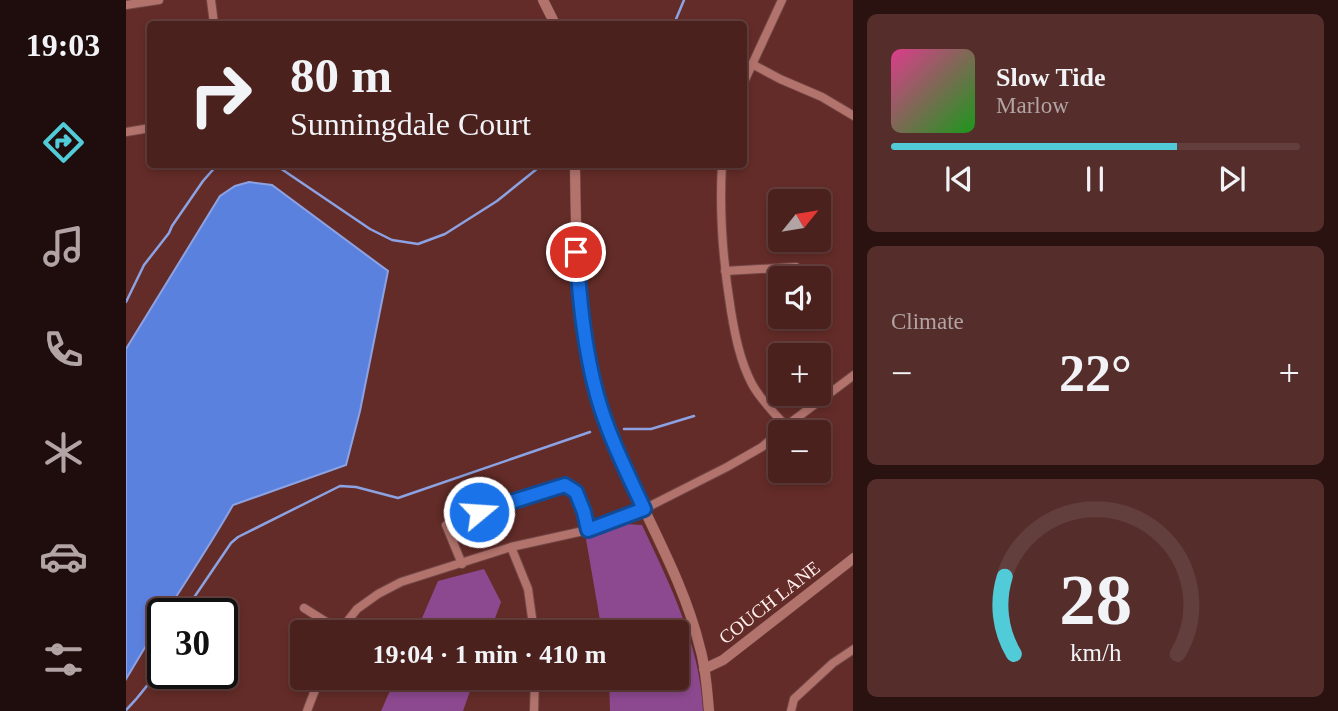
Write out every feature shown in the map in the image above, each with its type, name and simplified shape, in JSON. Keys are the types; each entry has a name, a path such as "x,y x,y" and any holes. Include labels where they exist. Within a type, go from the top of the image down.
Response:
{"street":[{"path":"126,5 159,0"},
{"path":"211,0 214,21"},
{"path":"543,0 554,21"},
{"path":"747,75 782,0"},
{"path":"752,64 822,97 853,116"},
{"path":"126,132 147,128"},
{"path":"575,168 579,290 589,362 603,414 681,592 701,648 709,711"},
{"path":"722,168 720,209 725,271 736,338 754,387 781,420"},
{"path":"725,271 768,269"},
{"path":"794,420 853,375"},
{"path":"348,620 378,594 401,582 511,547 588,530 644,509 727,467 768,442"},
{"path":"461,564 446,525 565,485 576,492 588,530"},
{"path":"511,547 528,589 532,620"},
{"name":"COUCH LANE","path":"704,669 723,660 853,558"},
{"path":"304,608 322,620"},
{"path":"791,711 794,699 833,663 853,649"},
{"path":"307,711 315,690"},
{"path":"534,711 535,690"}],"shaded area":[{"path":"625,524 642,525 684,620 600,620 586,539"},
{"path":"484,569 501,602 494,620 421,620 438,581"},
{"path":"689,636 701,686 703,711 610,711 609,690 689,690"},
{"path":"390,690 470,690 463,711 381,711"}],"water":[{"path":"249,182 272,185 388,271 360,411 346,465 233,505 175,598 147,598 147,644 126,679 126,349 220,196 235,186"}],"waterway":[{"path":"675,21 684,0"},
{"path":"126,302 144,265 214,168"},
{"path":"280,168 370,229 392,240 418,244 445,234 497,201 538,168"},
{"path":"624,429 651,429 694,416"},
{"path":"194,598 231,543 238,537 340,486 356,487 398,498 590,432"},
{"path":"126,710 147,686"}],"route":[{"path":"479,512 565,485 576,492 588,530 644,509 620,457 597,395 589,362 576,252"}]}
